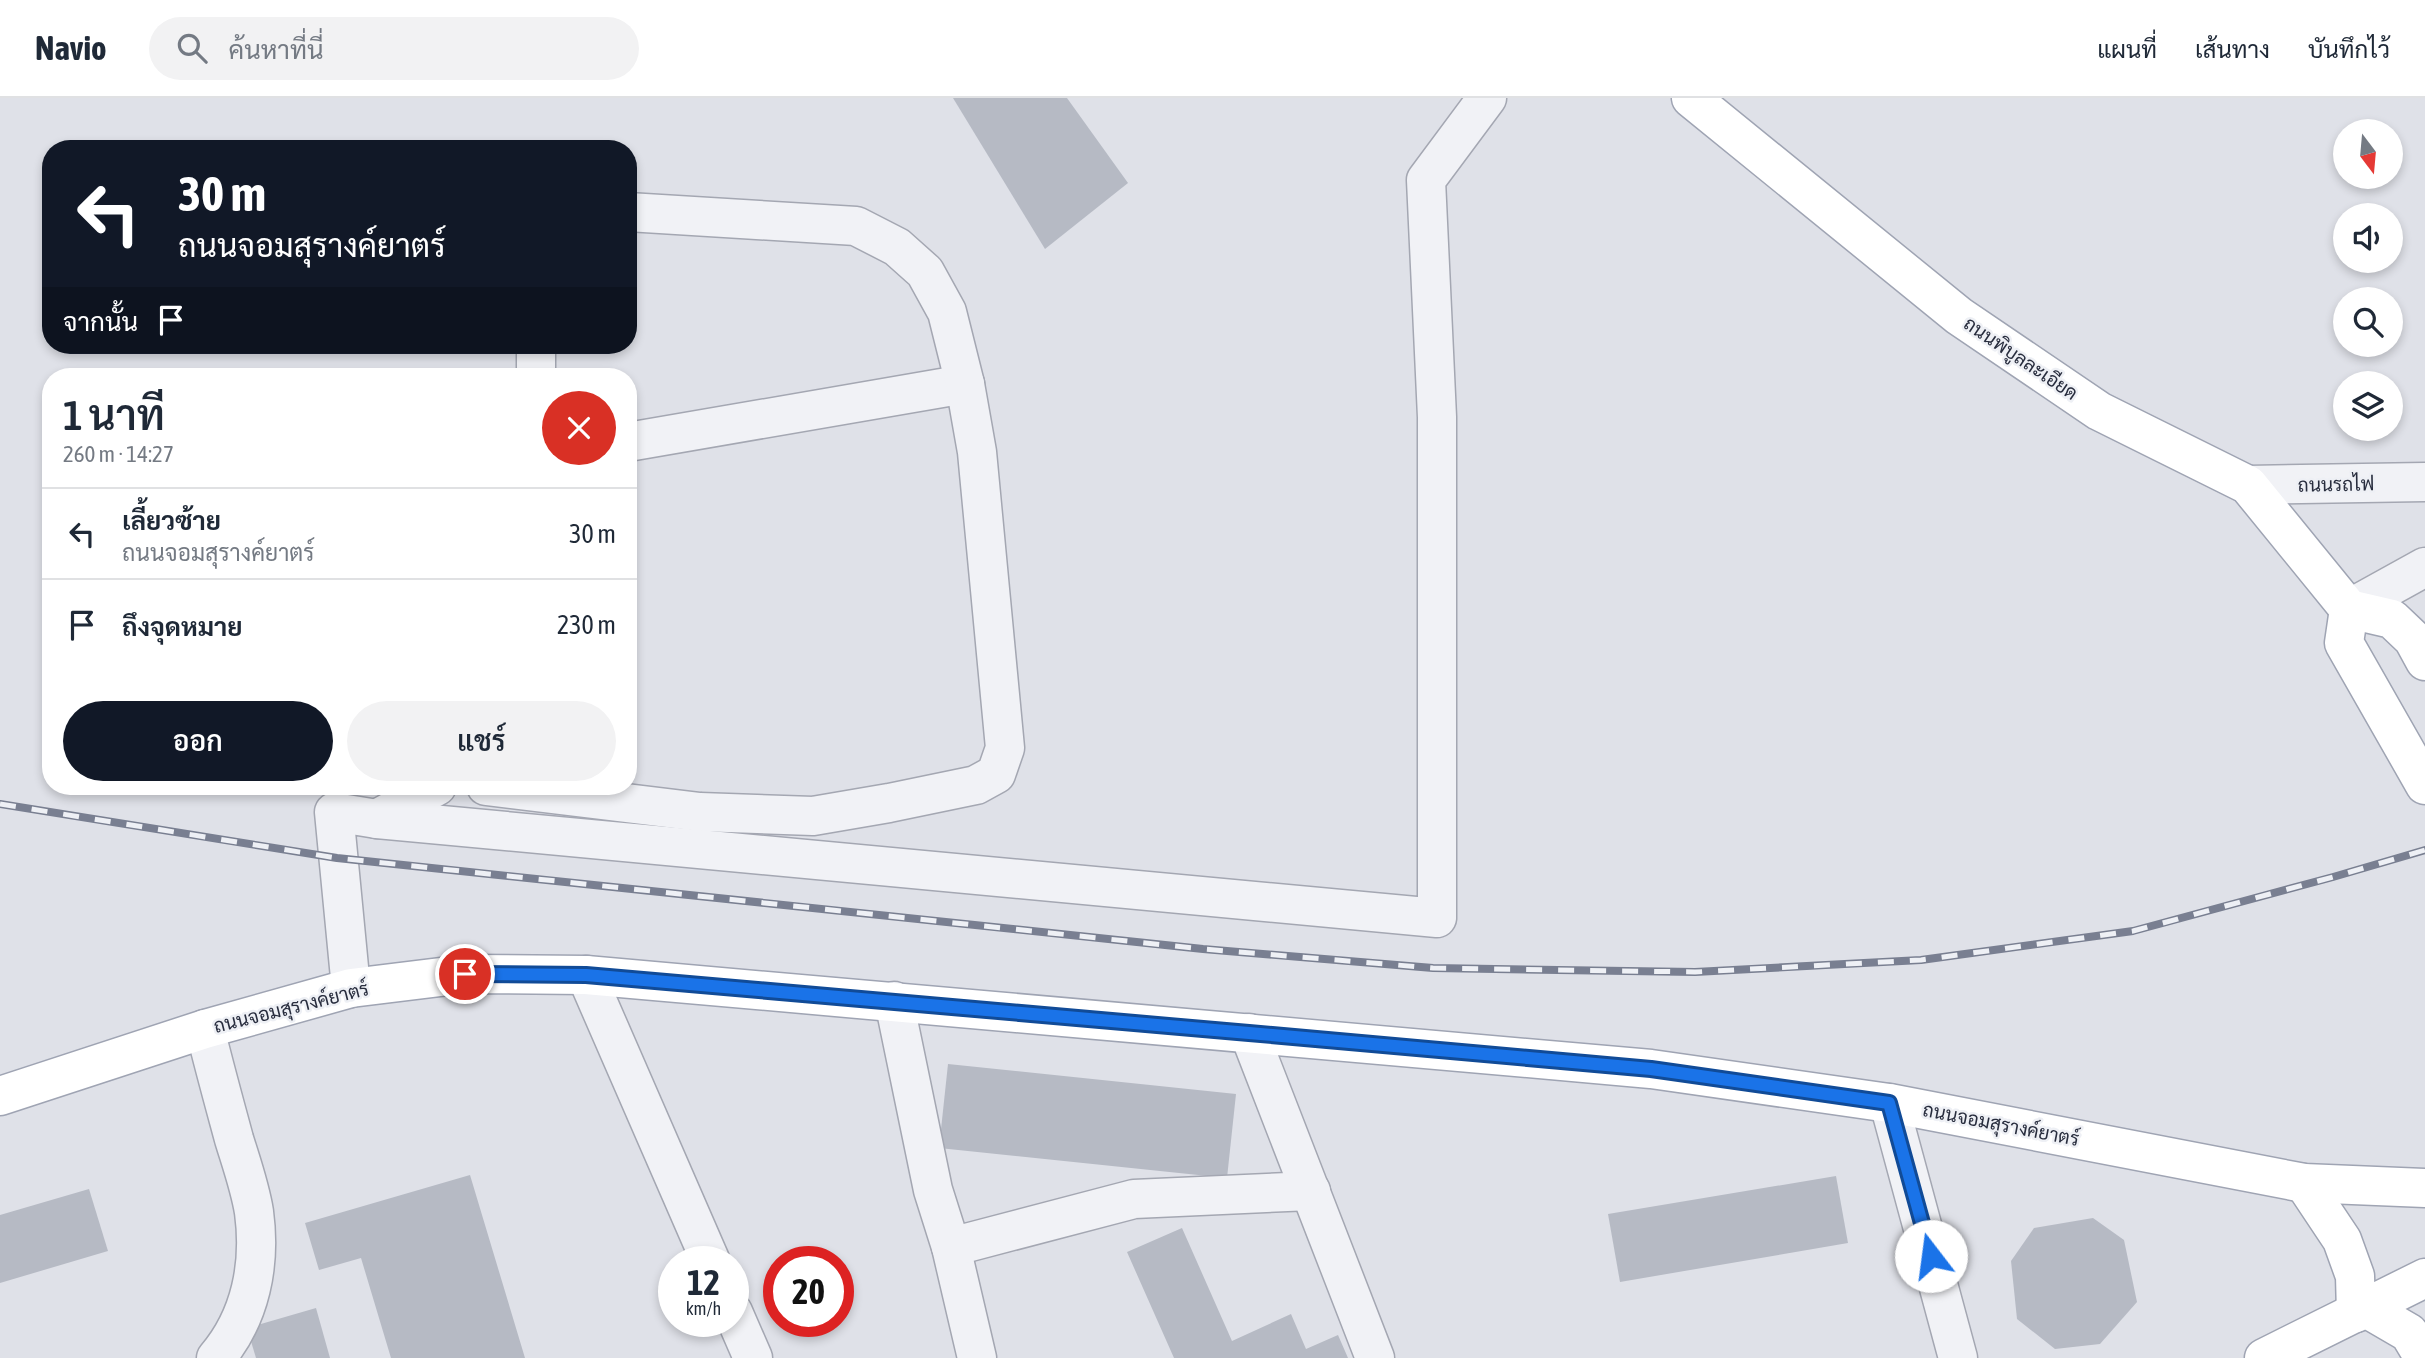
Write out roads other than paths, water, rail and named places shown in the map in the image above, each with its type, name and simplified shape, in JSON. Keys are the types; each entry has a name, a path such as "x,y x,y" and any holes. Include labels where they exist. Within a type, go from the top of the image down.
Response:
{"main road":[{"name":"ถนนพิบูลละเอียด","path":"1691,98 1959,316 2099,411 2248,485 2349,609"},
{"path":"2421,641 2392,619 2349,609 2344,643 2425,785"},
{"name":"ถนนจอมสุรางค์ยาตร์","path":"0,1096 205,1029 351,988 465,974 586,975 1651,1069 1889,1103 2304,1183 2425,1188"},
{"path":"2304,1183 2342,1240 2355,1276 2361,1310"},
{"path":"2264,1358 2425,1278"},
{"path":"2361,1310 2409,1333 2424,1358"}],"street":[{"path":"351,988 334,812 377,819 1437,918 1437,416 1426,180 1487,98"},
{"path":"560,795 700,812 813,816 975,785 996,774 1005,748 977,452 965,384 947,312 925,272 897,247 856,226 637,213"},
{"path":"637,440 965,384"},
{"name":"ถนนรถไฟ","path":"2248,485 2425,482"},
{"path":"2349,609 2425,566"},
{"path":"377,819 421,795"},
{"path":"586,975 704,1246"},
{"path":"894,1001 933,1190 951,1247 977,1358"},
{"path":"205,1029 254,1210 256,1256 253,1283 245,1309 231,1341 216,1358"},
{"path":"1249,1033 1375,1358"},
{"path":"1889,1103 1958,1358"},
{"path":"951,1247 1134,1199 1311,1191"},
{"path":"744,1337 753,1358"}],"railway":[{"path":"0,804 337,858 1203,949 1433,968 1695,972 1921,960 2133,931 2425,850"}]}
